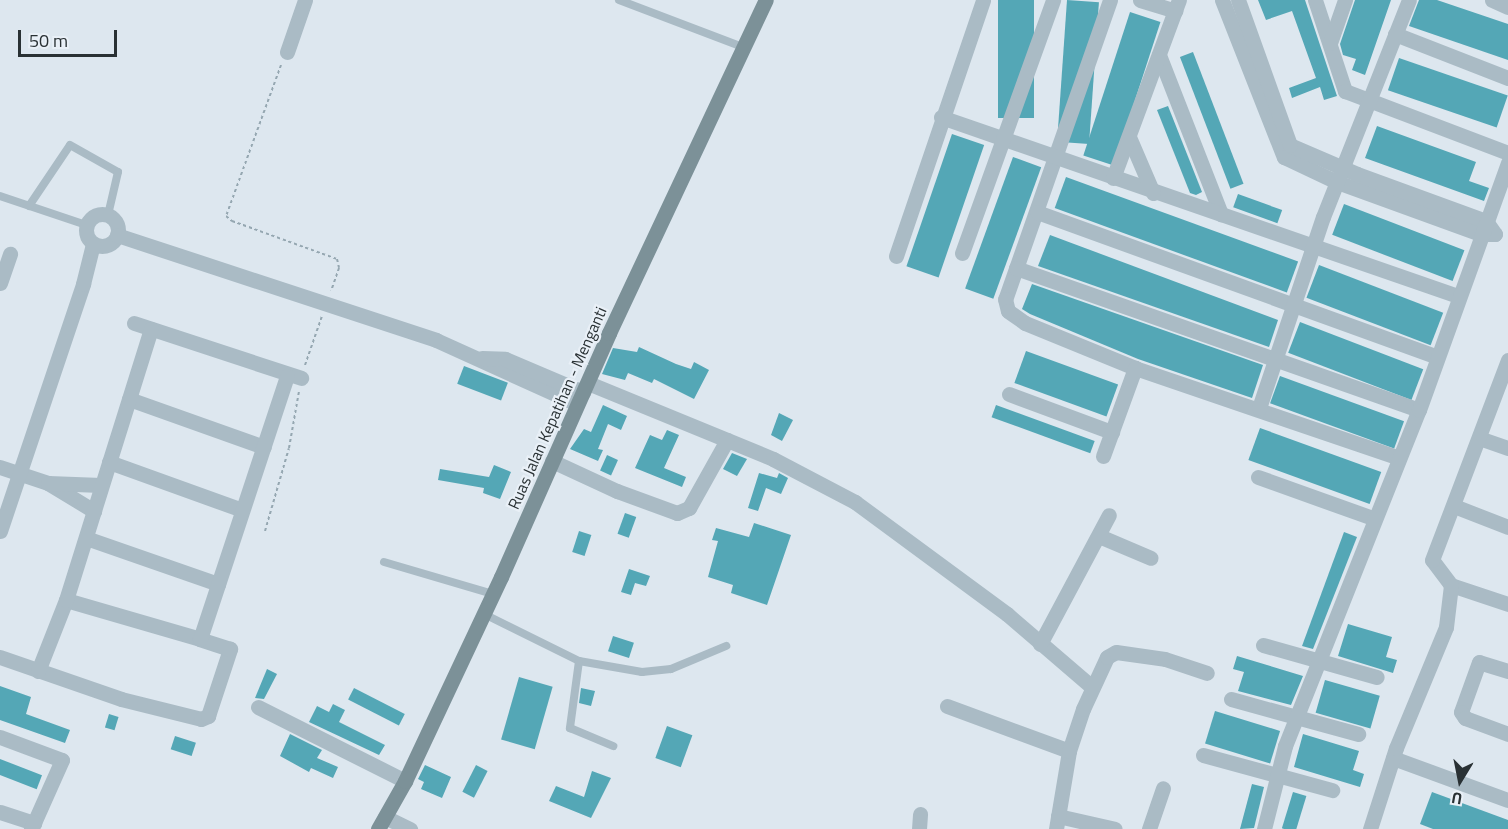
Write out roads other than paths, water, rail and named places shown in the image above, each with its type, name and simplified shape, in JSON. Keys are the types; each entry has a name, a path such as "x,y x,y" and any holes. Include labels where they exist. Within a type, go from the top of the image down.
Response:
{"main road":[{"name":"Ruas Jalan Kepatihan - Menganti","path":"381,823 405,781 493,594 583,393 766,0"}],"street":[{"path":"286,52 305,0"},
{"path":"896,256 941,117 983,0"},
{"path":"962,253 1005,139 1053,0"},
{"path":"1110,0 1005,299 1011,314 1135,368 1259,408 1399,458"},
{"path":"1113,178 1177,5 1140,0"},
{"path":"1222,0 1280,151 1290,162 1339,175 1496,233"},
{"path":"1238,0 1290,145 1339,175"},
{"path":"1315,0 1345,91 1508,153"},
{"path":"1330,43 1345,0"},
{"path":"1259,408 1273,359 1339,175 1408,0"},
{"path":"1395,34 1508,78"},
{"path":"1159,55 1221,214"},
{"path":"941,117 1153,193 1221,214 1458,296"},
{"path":"1129,137 1153,193"},
{"path":"1264,829 1277,775 1297,716 1419,410 1458,296 1496,233 1508,163"},
{"path":"1037,212 1437,357"},
{"path":"108,215 116,222 117,235 108,245 93,244 86,236 86,225 92,216 108,215"},
{"path":"117,235 482,358 501,373 583,393 727,440 855,502 1007,614 1092,687"},
{"path":"0,531 83,284 93,244"},
{"path":"1,280 10,254"},
{"path":"1016,268 1419,410"},
{"path":"134,323 294,377 264,447 200,639"},
{"path":"38,671 66,600 152,329"},
{"path":"1507,366 1432,561 1451,585 1508,604"},
{"path":"1103,456 1135,368"},
{"path":"1009,394 1112,432"},
{"path":"129,399 264,447"},
{"path":"1479,438 1508,448"},
{"path":"552,461 624,495 677,513 689,508 727,440"},
{"path":"109,462 242,510"},
{"path":"0,467 48,483 94,511"},
{"path":"1258,477 1375,519"},
{"path":"48,483 101,485"},
{"path":"1454,506 1508,527"},
{"path":"1040,644 1109,515"},
{"path":"1099,536 1151,558"},
{"path":"86,538 218,584"},
{"path":"1370,829 1393,758 1446,627 1451,585"},
{"path":"0,657 131,702 206,719 230,649 66,600"},
{"path":"1263,645 1377,677"},
{"path":"1115,829 1057,822 1069,750 1092,687 1107,657 1116,652 1165,659 1207,673"},
{"path":"1508,670 1479,662 1461,712 1465,718 1508,734"},
{"path":"1231,699 1358,734"},
{"path":"947,706 1069,750"},
{"path":"258,707 405,781"},
{"path":"0,737 62,760 33,826 0,812"},
{"path":"1203,755 1332,790"},
{"path":"1393,758 1508,800"},
{"path":"1149,829 1163,788"},
{"path":"381,823 410,829"}],"lane":[{"path":"619,0 743,47"},
{"path":"29,206 70,144 118,172 108,215"},
{"path":"0,196 86,225"},
{"path":"384,562 493,594"},
{"path":"483,613 579,662 655,673 692,662 726,646"},
{"path":"579,662 570,728 614,746"}]}
